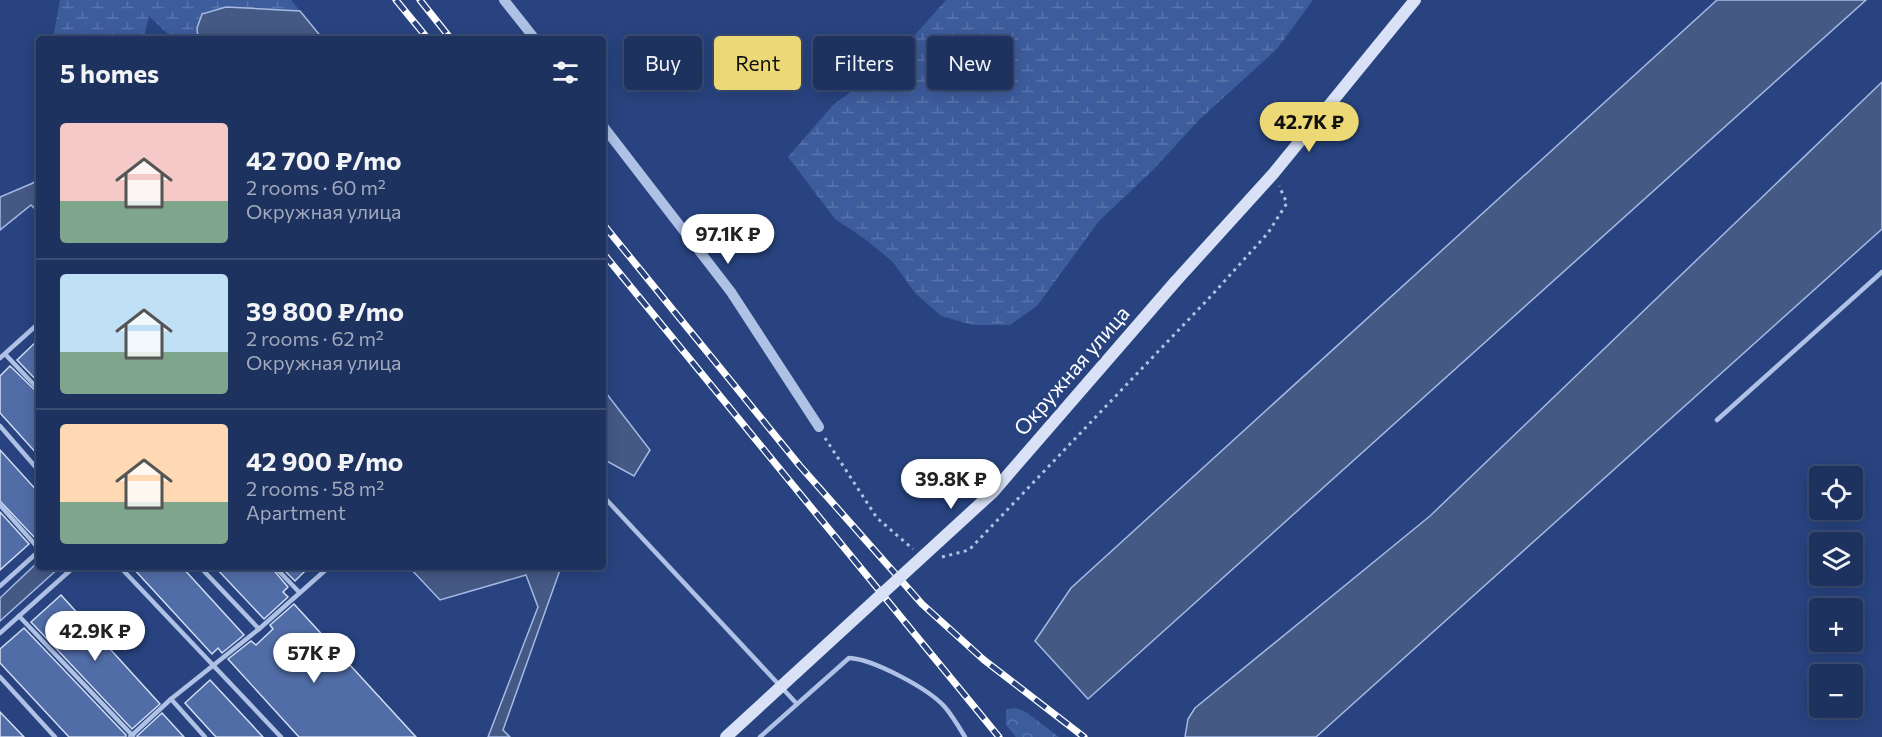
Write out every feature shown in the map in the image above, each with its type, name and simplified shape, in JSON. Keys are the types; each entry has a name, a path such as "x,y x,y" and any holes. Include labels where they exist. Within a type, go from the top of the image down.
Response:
{"main road":[{"name":"Окружная улица","path":"726,737 993,492 1175,282 1273,174 1415,0"}],"street":[{"path":"504,0 533,36"},
{"path":"606,130 731,292 819,427"}],"lane":[{"path":"1717,420 1882,272"},
{"path":"0,358 36,326"},
{"path":"5,354 36,387"},
{"path":"0,426 36,468"},
{"path":"606,499 797,704"},
{"path":"0,505 36,547"},
{"path":"0,586 36,553"},
{"path":"0,633 71,570"},
{"path":"123,570 281,737"},
{"path":"203,570 259,629"},
{"path":"278,570 299,592"},
{"path":"19,616 132,736 171,699 259,629 325,570"},
{"path":"760,737 849,658 859,658 887,668 944,705 965,737"},
{"path":"0,676 55,737"},
{"path":"171,699 205,737"}],"green space":[{"path":"60,0 291,0 300,11 226,7 197,28 198,36 170,36 149,16 145,36 54,36"},
{"path":"946,0 1313,0 1277,49 1200,119 1153,170 1099,221 1037,306 1010,325 973,325 941,316 915,293 893,262 865,239 835,219 788,157 833,105 853,90 915,90 914,36"},
{"path":"1016,708 1026,712 1059,737 1016,737 1006,725 1006,709"}],"shaded area":[{"path":"1717,0 1866,0 1088,699 1035,641 1071,588"},
{"path":"226,7 300,11 321,36 198,36 197,28 202,14"},
{"path":"1882,82 1882,229 1316,737 1185,737 1188,719 1195,708 1430,516"},
{"path":"36,180 36,210 31,205 0,230 0,197"},
{"path":"606,393 650,450 634,476 606,461"},
{"path":"36,564 36,570 57,570 0,621 0,598"},
{"path":"412,570 560,570 503,730 510,737 488,737 538,607 526,575 440,600"}],"building":[{"path":"36,342 36,380 17,360"},
{"path":"10,366 36,391 36,453 0,413 0,376"},
{"path":"0,450 36,490 36,537 35,538 0,501"},
{"path":"0,512 29,544 0,570"},
{"path":"135,570 185,570 244,635 222,653 218,648 212,654"},
{"path":"218,570 274,570 288,587 283,592 288,597 264,619"},
{"path":"284,570 306,570 295,581"},
{"path":"61,595 160,704 132,729 31,622"},
{"path":"294,604 416,737 299,737 228,659 251,641 256,645 273,629 270,625"},
{"path":"24,628 126,737 69,737 0,663 0,649"},
{"path":"210,680 263,737 216,737 185,703"},
{"path":"0,712 24,737 0,737"},
{"path":"162,713 184,737 137,737 137,736"}],"railway":[{"path":"396,0 426,36"},
{"path":"420,0 449,36"},
{"path":"606,228 800,466 922,604 984,660 1084,737"},
{"path":"606,257 999,737"}]}
